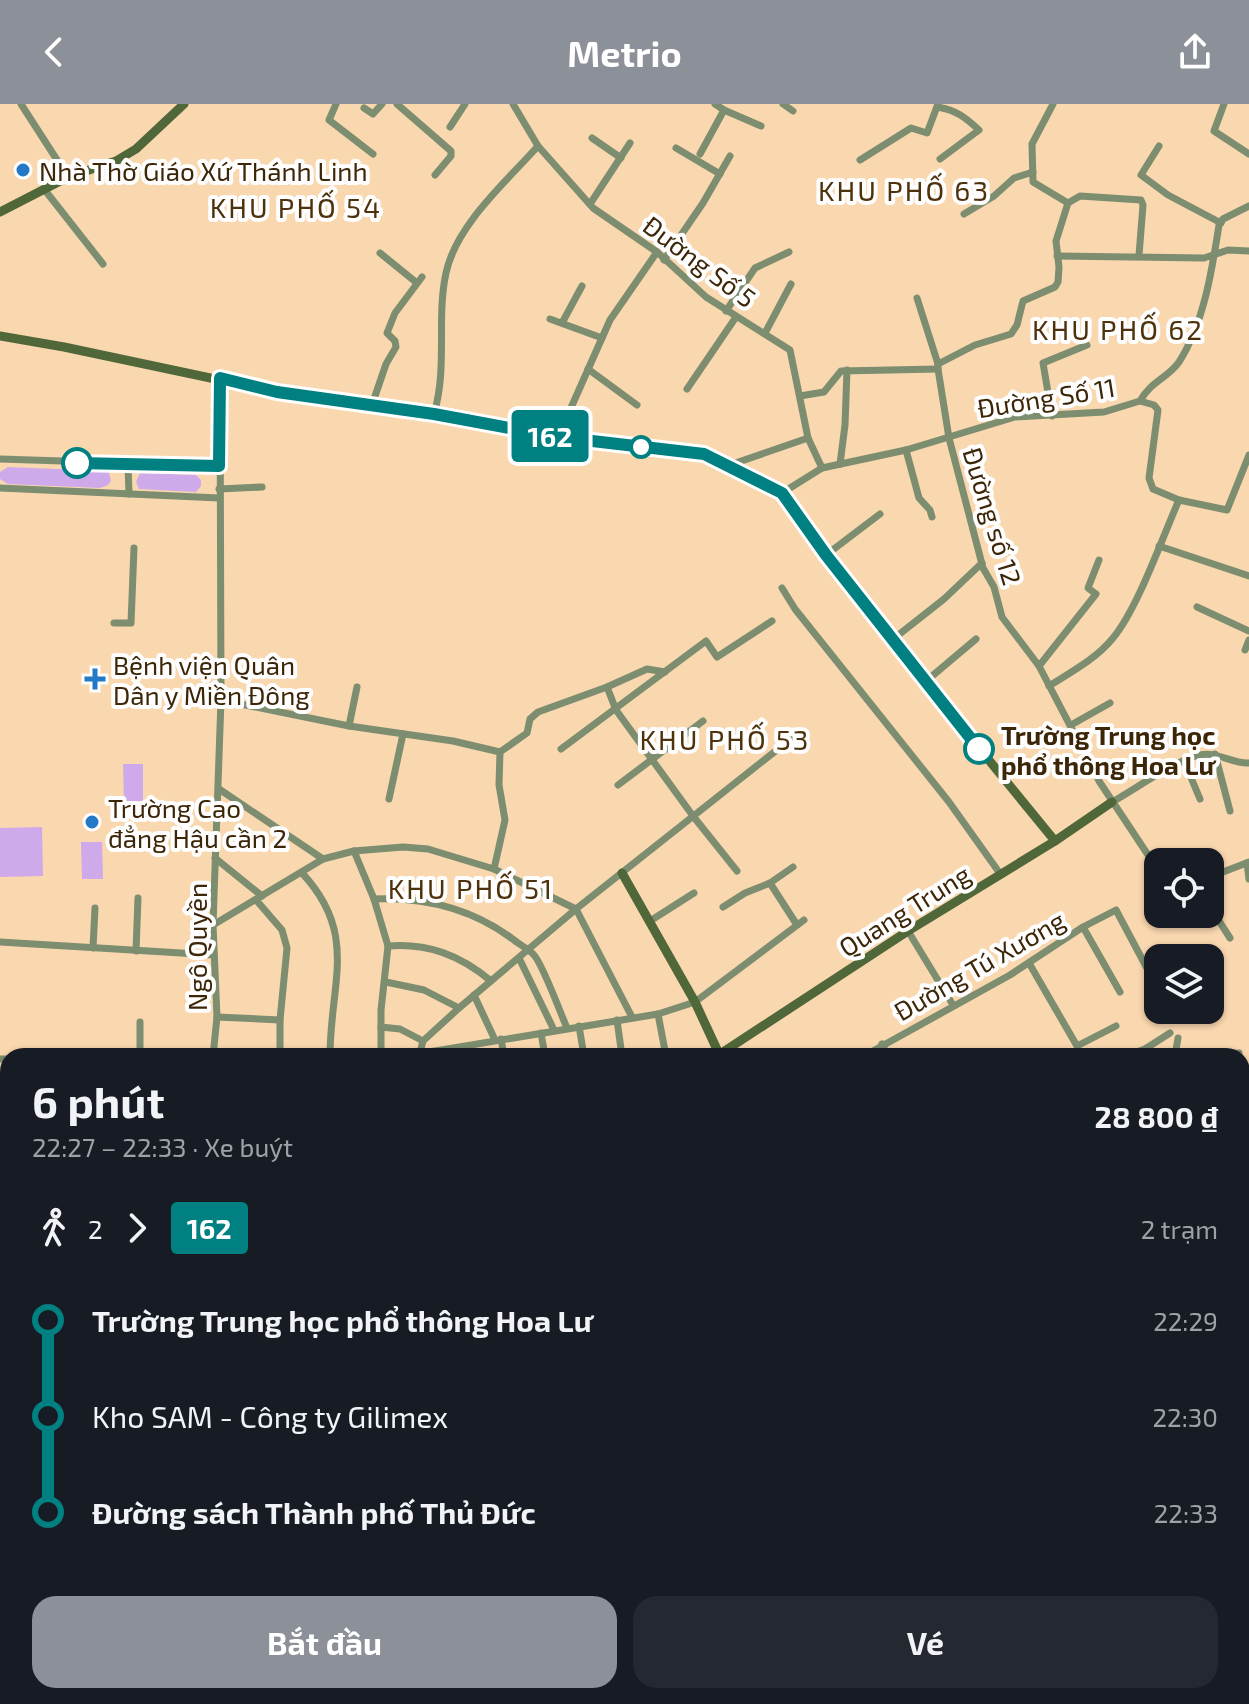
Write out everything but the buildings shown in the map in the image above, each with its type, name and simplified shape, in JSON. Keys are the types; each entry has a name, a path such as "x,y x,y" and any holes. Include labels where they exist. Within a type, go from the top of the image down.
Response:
{"street":[{"path":"21,104 68,177"},
{"path":"0,212 68,177 116,161 136,149 184,104"},
{"path":"336,104 329,120 373,154"},
{"path":"364,108 373,114 382,104"},
{"path":"397,104 451,151 451,156 435,175"},
{"path":"450,127 465,104"},
{"name":"Đường Số 5","path":"513,104 538,146 590,204 657,252 701,294 790,350 808,438 822,468"},
{"path":"715,104 761,126"},
{"path":"783,104 793,111"},
{"path":"1053,104 1034,136 1033,182 1068,203"},
{"path":"1224,104 1214,131 1249,154"},
{"path":"860,160 911,128 927,133 937,106 964,116 979,130 940,159"},
{"path":"700,154 724,110"},
{"path":"592,138 621,158"},
{"path":"590,204 630,143"},
{"path":"434,414 440,393 445,274 457,240 538,146"},
{"path":"1159,146 1141,175 1168,195 1221,223 1238,209 1249,206"},
{"path":"676,148 720,174"},
{"path":"664,260 730,156"},
{"path":"964,214 994,196 1014,178 1033,172"},
{"path":"44,189 103,264"},
{"path":"800,396 824,392 841,371 938,367 957,353 1011,334 1017,325 1023,301 1055,287 1059,267 1056,241 1068,203 1080,196 1141,200 1139,255"},
{"name":"Đường Số 11","path":"782,493 822,468 906,450 1015,417 1104,412 1140,401 1148,387 1178,362 1200,314 1221,223"},
{"path":"1057,256 1204,258 1228,250 1249,251"},
{"path":"558,437 610,320 657,252"},
{"path":"726,311 755,268 789,252"},
{"path":"372,405 386,364 396,347 387,332 395,313 419,280 380,253"},
{"path":"765,333 791,284"},
{"path":"562,323 582,286"},
{"name":"Đường số 12","path":"917,298 938,367 949,438 982,563 994,587 1002,617 1039,666 1112,802 1144,849"},
{"path":"687,389 736,317"},
{"path":"550,319 602,338"},
{"path":"0,336 220,378 277,392 434,414 558,437 704,454 782,493 892,640 1055,841"},
{"path":"1052,416 1043,363 1087,345"},
{"path":"588,369 637,405"},
{"path":"840,464 847,370"},
{"name":"Ngô Quyền","path":"214,1048 217,1017 213,925 221,700 220,378"},
{"path":"1140,401 1154,405 1158,410 1149,478 1153,489 1179,500 1227,510 1249,455"},
{"path":"726,466 808,438"},
{"path":"906,450 919,498 932,517"},
{"path":"0,459 219,466"},
{"path":"128,465 129,494"},
{"path":"0,488 129,494 219,494 262,487"},
{"path":"1049,686 1090,660 1114,637 1179,500"},
{"path":"826,555 880,514"},
{"path":"1159,546 1249,576"},
{"path":"114,623 131,623 134,548"},
{"path":"1039,666 1096,594 1088,588 1099,560"},
{"path":"892,640 944,599 982,563"},
{"path":"782,588 795,609 949,802 1001,875"},
{"path":"1197,607 1249,631"},
{"path":"561,749 706,641 717,657 772,621"},
{"path":"925,682 976,639"},
{"path":"1245,650 1249,640"},
{"path":"221,700 500,752 527,733 530,719 538,712 647,669 665,672"},
{"path":"349,726 357,687"},
{"path":"607,687 616,710 737,871"},
{"path":"1071,725 1110,703"},
{"path":"618,785 703,721"},
{"path":"389,799 403,734"},
{"path":"420,1048 423,1041 459,1008 576,909 797,734"},
{"path":"494,869 505,820 499,785 500,752"},
{"path":"1112,802 1200,755 1215,754 1249,763"},
{"path":"1215,754 1230,811"},
{"path":"1184,761 1200,799"},
{"path":"219,789 323,859"},
{"name":"Quang Trung","path":"731,1048 1112,802"},
{"path":"213,925 323,859 354,851 403,847 428,849 494,869 576,909 632,1017"},
{"path":"354,851 374,899 388,946 381,1048"},
{"path":"215,858 260,898 282,930 287,948 280,1048"},
{"path":"1224,872 1248,863 1249,879"},
{"path":"723,907 745,893 770,883 793,867"},
{"path":"302,873 328,907 336,934 338,969 331,1012 330,1048"},
{"path":"622,873 695,1002 715,1048"},
{"path":"452,1048 658,1014 695,1002 800,922 770,883"},
{"path":"650,921 694,893"},
{"path":"136,951 138,898"},
{"path":"374,899 418,900 485,921 534,955 567,1028"},
{"path":"93,948 95,908"},
{"name":"Đường Tú Xương","path":"876,1048 1029,963 1083,927 1116,910 1144,963"},
{"path":"1083,927 1120,992"},
{"path":"1224,928 1230,938"},
{"path":"908,931 953,1005"},
{"path":"0,942 214,955"},
{"path":"388,946 419,945 437,949 457,958 491,981"},
{"path":"519,958 554,1030"},
{"path":"1029,963 1077,1046 1116,1026"},
{"path":"386,982 424,990 459,1008"},
{"path":"474,995 501,1048"},
{"path":"658,1014 664,1048"},
{"path":"217,1017 280,1020"},
{"path":"617,1020 621,1048"},
{"path":"140,1022 140,1048"},
{"path":"579,1026 583,1048"},
{"path":"381,1027 400,1029 423,1041"},
{"path":"541,1033 544,1048"},
{"path":"1147,1048 1174,1035 1175,1048"},
{"path":"882,1044 884,1048"}],"shaded area":[{"path":"8,467 104,471 109,473 111,481 100,488 8,484 0,479 0,472"},
{"path":"140,473 196,475 201,480 201,486 196,492 139,489 136,482"},
{"path":"123,764 143,764 143,801 124,801"},
{"path":"42,827 43,876 0,877 0,828"},
{"path":"81,842 102,842 103,879 82,879"}],"bus line":[{"name":"162","path":"77,463 219,466 220,378 277,392 434,414 558,437 704,454 782,493 826,555 979,749"}],"place":[{"name":"Nhà Thờ Giáo Xứ Thánh Linh","path":"23,170"},
{"name":"Bệnh viện Quân Dân y Miền Đông","path":"95,679"},
{"name":"Trường Trung học phổ thông Hoa Lư","path":"979,749"},
{"name":"Trường Cao đẳng Hậu cần 2","path":"92,822"}],"district":[{"name":"KHU PHỐ 63","path":"904,190"},
{"name":"KHU PHỐ 54","path":"296,207"},
{"name":"KHU PHỐ 62","path":"1118,329"},
{"name":"KHU PHỐ 53","path":"725,739"},
{"name":"KHU PHỐ 51","path":"471,888"}]}
